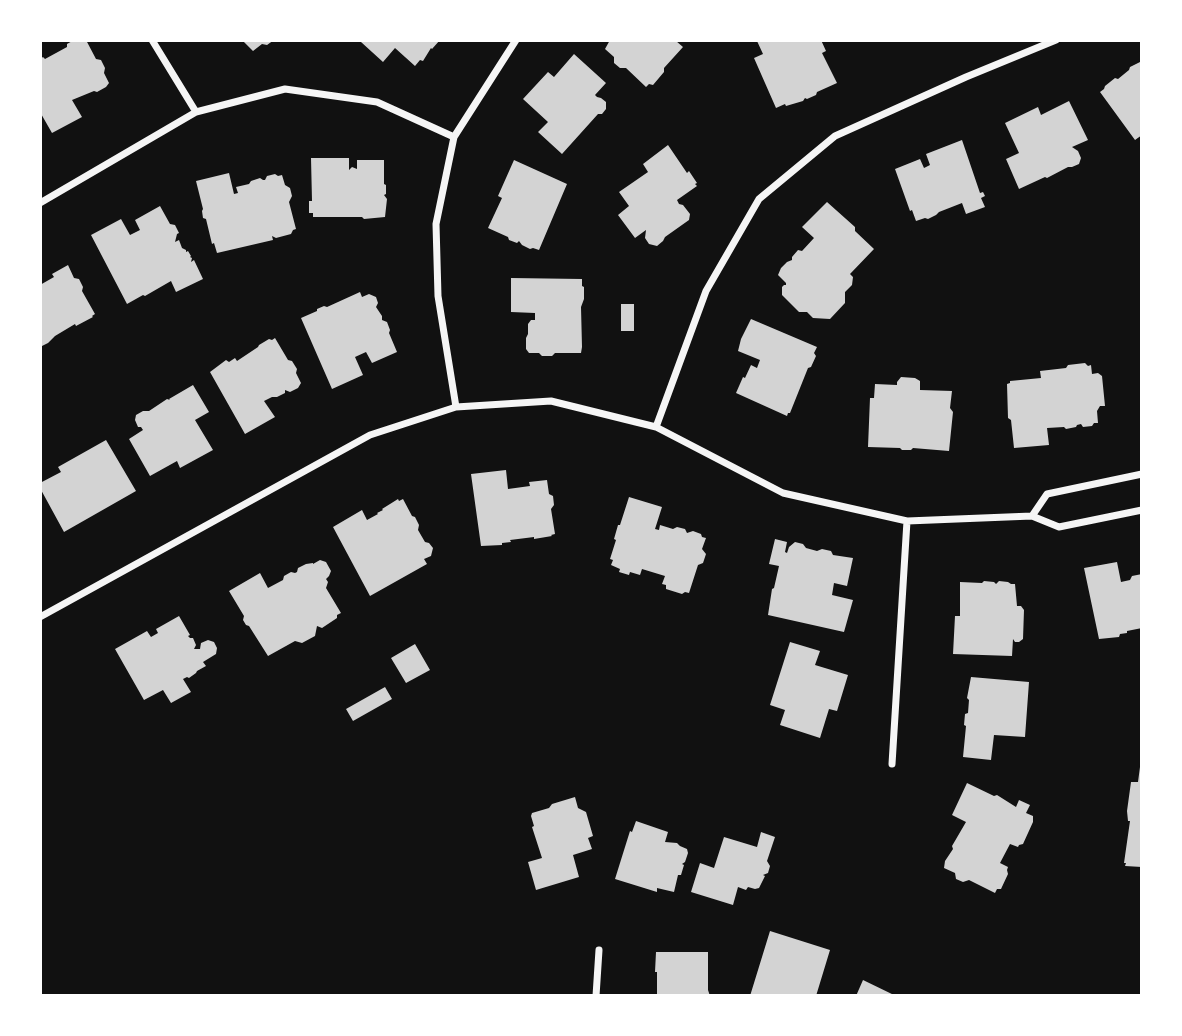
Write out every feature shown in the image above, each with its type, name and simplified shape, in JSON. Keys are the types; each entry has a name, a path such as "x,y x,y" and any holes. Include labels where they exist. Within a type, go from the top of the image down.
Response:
{"street":[{"path":"152,40 196,112"},
{"path":"457,407 438,296 436,223 454,136 516,40"},
{"path":"656,427 706,291 759,199 835,136 1056,40"},
{"path":"40,203 196,112 285,89 377,102 454,136"},
{"path":"40,617 370,435 457,407 551,401 656,427 783,493 907,521 1032,516 1059,527 1142,510"},
{"path":"1032,516 1047,494 1142,474"},
{"path":"892,764 907,521"},
{"path":"596,996 598,950"}],"building":[{"path":"74,40 86,40 96,59 101,60 109,83 97,92 72,100 82,117 52,133 40,112 40,59 67,47 67,44"},
{"path":"242,40 274,40 253,51"},
{"path":"440,40 423,61 420,60 415,66 395,48 383,62 361,42"},
{"path":"610,40 677,40 683,47 653,85 646,87 626,68 620,68 614,63 614,57 605,49"},
{"path":"821,40 826,51 822,53 837,83 803,101 776,108 754,58 763,54 757,41"},
{"path":"574,54 606,83 595,95 606,102 606,109 602,114 598,114 562,154 538,132 548,122 523,99 548,72 554,77"},
{"path":"1142,61 1142,135 1135,140 1100,92 1115,78 1118,79 1130,67"},
{"path":"1069,101 1088,140 1072,147 1078,151 1081,158 1079,164 1019,189 1006,159 1019,153 1005,123 1038,107 1041,115"},
{"path":"962,140 980,193 983,192 985,196 981,198 985,207 966,214 962,203 928,219 916,221 895,169 920,159 924,168 930,165 926,154"},
{"path":"668,145 687,173 689,171 697,186 677,200 690,214 689,220 657,246 649,244 645,238 646,230 635,238 618,215 629,206 619,192 648,172 643,164"},
{"path":"311,158 349,158 349,170 352,167 357,169 357,160 384,160 384,195 387,199 385,217 313,217 313,213 309,213 309,201 312,201"},
{"path":"514,160 567,184 539,250 530,249 519,241 517,243 509,240 508,237 488,228 502,198 498,196"},
{"path":"229,173 234,194 238,193 236,187 251,181 260,178 265,180 267,176 275,174 282,175 285,185 290,188 292,196 289,202 296,229 291,234 276,238 272,236 273,240 217,253 206,219 203,218 196,181"},
{"path":"827,202 855,227 855,231 874,249 850,274 853,277 852,285 845,292 845,303 830,319 813,318 807,312 799,312 782,295 782,287 786,283 778,275 798,250 802,251 814,238 802,227"},
{"path":"160,206 170,224 175,225 179,233 175,242 179,240 182,248 188,251 191,262 194,260 203,279 176,292 171,281 127,304 91,235 121,219 130,235 140,230 135,220"},
{"path":"68,265 74,278 79,279 82,291 95,314 40,347 40,285"},
{"path":"511,278 582,279 584,299 581,307 581,353 542,356 539,353 529,353 526,349 528,324 535,320 535,313 511,312"},
{"path":"360,292 362,297 369,294 376,297 376,307 382,320 387,322 397,352 372,363 366,352 355,357 363,375 332,389 301,318"},
{"path":"621,304 634,304 634,331 621,331"},
{"path":"751,319 817,347 814,353 816,356 787,416 736,393 751,365 757,368 760,360 738,351"},
{"path":"275,338 288,360 292,361 297,369 301,383 290,392 285,390 285,393 264,401 275,417 245,434 210,372 226,360 229,362 235,358 237,361 259,345"},
{"path":"1085,363 1091,365 1092,374 1098,373 1102,376 1105,406 1100,406 1097,411 1098,423 1083,427 1081,424 1066,429 1047,428 1049,445 1014,448 1011,420 1008,418 1007,384 1010,381 1041,378 1040,371"},
{"path":"901,377 920,381 920,390 952,391 949,451 868,447 870,398 874,398 875,384 897,385"},
{"path":"193,385 209,412 195,420 213,450 180,468 177,461 150,476 129,439 143,430 138,427 136,415 149,411 167,399 170,400"},
{"path":"106,440 136,491 64,532 40,488 40,483 61,472 58,467"},
{"path":"506,470 508,489 547,480 549,494 553,496 554,505 551,509 555,534 534,539 510,540 511,542 502,545 481,546 471,474"},
{"path":"629,497 662,507 655,529 659,530 660,525 673,529 677,527 706,538 702,549 706,554 703,563 698,565 689,593 682,594 666,589 666,585 662,584 665,576 642,569 640,575 630,572 629,575 619,572 620,569 611,565 613,560 610,559 616,540 614,539"},
{"path":"398,499 403,499 415,517 425,542 433,548 431,556 424,559 427,564 370,596 333,527 362,510 367,520"},
{"path":"775,539 787,542 787,553 795,542 806,548 817,551 822,549 831,551 833,555 853,558 847,586 834,583 832,595 853,600 844,632 768,615 779,566 769,564"},
{"path":"320,560 326,562 331,571 326,579 326,588 341,613 322,628 317,626 315,636 302,643 295,641 268,656 243,620 244,616 229,591 260,573 268,588 291,572 297,572 298,568"},
{"path":"1117,562 1121,582 1142,574 1142,628 1127,631 1119,637 1099,639 1084,568"},
{"path":"960,582 1015,584 1017,606 1024,610 1023,639 1015,642 1013,639 1012,656 953,654 955,616 960,616"},
{"path":"179,616 190,635 188,636 193,638 196,645 194,649 200,649 201,643 208,640 214,642 216,654 203,662 206,666 183,679 191,692 171,703 163,690 144,700 115,649 147,631 151,637 158,633 156,629"},
{"path":"790,642 820,651 815,665 848,675 837,711 829,709 820,738 780,725 785,710 770,705"},
{"path":"415,644 430,670 406,683 391,658"},
{"path":"971,677 1029,682 1025,737 994,735 991,760 963,757 965,714 968,713 967,698"},
{"path":"385,687 392,699 353,721 346,709"},
{"path":"1140,767 1142,867 1125,866 1131,782 1138,782"},
{"path":"967,783 997,795 1016,807 1019,800 1030,805 1026,813 1033,816 1023,844 1018,847 1010,844 1000,863 1008,867 1008,874 1001,889 997,889 995,893 969,880 963,882 956,879 955,873 944,868 952,846 966,822 952,815"},
{"path":"575,797 578,808 586,812 593,836 588,838 592,849 573,855 579,877 536,890 528,862 542,858 532,827 532,813"},
{"path":"636,821 668,832 665,842 677,843 687,849 688,853 674,892 657,888 657,892 615,879 630,831 632,832"},
{"path":"761,832 775,837 767,861 770,866 768,873 763,875 765,876 759,888 748,887 746,890 738,887 733,905 691,892 700,863 714,868 724,837 757,847"},
{"path":"770,931 830,950 816,996 750,996"},
{"path":"656,952 708,952 710,996 657,996"},
{"path":"863,980 896,996 856,996"}]}
